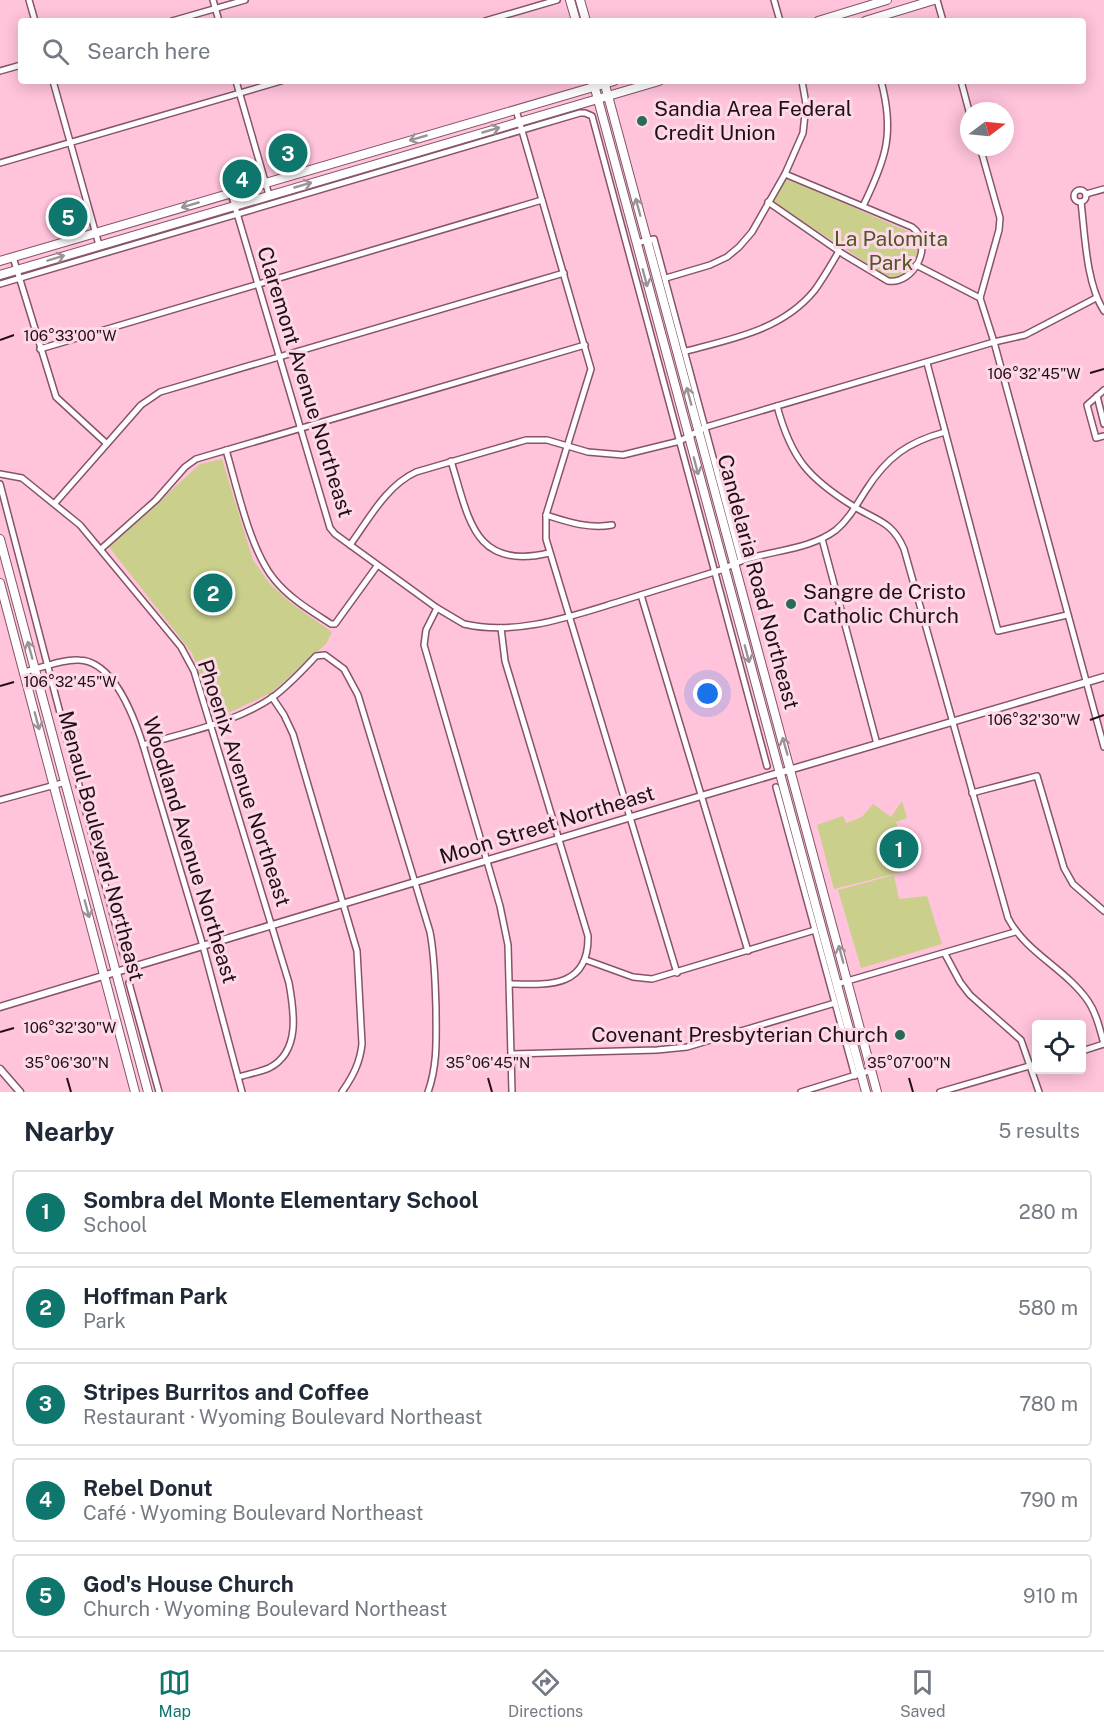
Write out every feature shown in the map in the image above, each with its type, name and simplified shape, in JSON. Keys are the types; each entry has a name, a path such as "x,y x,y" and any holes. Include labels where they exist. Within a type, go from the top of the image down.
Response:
{"main road":[{"path":"570,0 575,18"},
{"path":"580,0 585,18"},
{"path":"828,18 887,0"},
{"path":"875,18 936,0"},
{"path":"0,261 516,110 594,84"},
{"name":"Candelaria Road Northeast","path":"594,84 781,772 837,984 858,1075 866,1092"},
{"name":"Candelaria Road Northeast","path":"605,84 738,562 877,1092"},
{"path":"0,275 18,274 99,245 269,195 520,126 649,84"},
{"name":"Menaul Boulevard Northeast","path":"0,539 148,1092"},
{"name":"Menaul Boulevard Northeast","path":"0,583 135,1092"}],"street":[{"path":"29,0 34,18"},
{"path":"213,0 218,18"},
{"path":"183,18 245,0"},
{"path":"495,18 557,0"},
{"path":"774,0 779,18"},
{"path":"936,0 942,18"},
{"path":"861,8 864,18"},
{"path":"0,71 18,66"},
{"path":"54,84 99,245"},
{"path":"237,84 269,195"},
{"path":"0,163 271,84"},
{"path":"666,278 710,265 727,256 739,247 752,232 799,146 805,127 806,104 803,84"},
{"path":"863,206 878,176 888,141 888,112 882,84"},
{"path":"962,84 967,102"},
{"path":"516,110 590,361 590,376 546,515 544,528 549,553 676,973"},
{"path":"0,284 18,274 237,214 520,126 580,113 592,116 767,766"},
{"path":"983,156 1000,218 999,230 980,298 1104,747"},
{"path":"768,202 839,251 888,281 896,282 907,278 916,265 923,246 918,231 785,174"},
{"path":"1081,202 1074,199 1075,193 1080,190 1086,194 1104,189"},
{"name":"Claremont Avenue Northeast","path":"231,193 326,520 335,534 377,566 464,624 478,628 501,628 546,623 822,538 847,520 882,468 900,451 922,439 945,432"},
{"path":"1081,202 1085,200 1086,194"},
{"path":"40,349 542,200"},
{"path":"1081,202 1096,298 1104,310"},
{"path":"636,243 654,239 686,351 702,429"},
{"path":"686,351 757,332 785,318 814,291 839,251"},
{"path":"13,257 56,397 106,443"},
{"path":"916,265 980,298"},
{"path":"55,503 141,405 160,392 432,310 564,273"},
{"path":"350,545 391,490 401,479 416,472 526,440 547,440 588,452 623,455 680,441 702,429 994,342 1025,335 1096,298"},
{"path":"101,549 156,500 185,467 196,459 585,345"},
{"path":"927,363 998,631 1067,615"},
{"path":"1104,390 1087,405 1096,438 1104,436"},
{"path":"1096,396 1104,424"},
{"path":"777,406 786,436 802,464 819,484 889,525 898,536 904,549 1002,902 1015,932 1079,989 1089,1002 1104,1044 1086,1050"},
{"path":"226,450 255,547 263,564 290,595 331,624 338,622 377,566"},
{"path":"452,461 470,522 490,549 518,558 549,553"},
{"name":"Phoenix Avenue Northeast","path":"0,474 22,478 80,525 185,652 194,671 212,724 293,1002 293,1034 286,1054 268,1068 238,1077"},
{"path":"0,484 124,957"},
{"path":"546,515 585,526 612,525"},
{"path":"822,538 877,744"},
{"path":"0,576 9,574"},
{"path":"641,595 748,951"},
{"path":"437,608 426,630 424,645 500,906 508,945 512,1092"},
{"path":"501,628 505,661 588,936 586,960 568,979 558,983 510,984"},
{"path":"143,745 238,716 272,697 297,677 316,656 325,655 344,669 358,695 430,932 435,958 436,1056 428,1092"},
{"name":"Woodland Avenue Northeast","path":"24,672 48,665 82,660 93,663 102,669 127,703 143,745 203,946 242,1092"},
{"name":"Moon Street Northeast","path":"0,1007 1104,677"},
{"path":"272,697 293,734 357,951 362,1044 360,1059 353,1077 342,1092"},
{"path":"972,793 1037,776 1064,868 1073,884 1104,911"},
{"path":"0,800 66,782"},
{"path":"776,787 834,1004 858,1075"},
{"path":"586,960 642,978 652,979 814,930"},
{"path":"837,984 1015,932"},
{"path":"945,954 970,995 1021,1040 1032,1063"},
{"path":"129,983 159,1092"},
{"path":"512,1054 687,1047 834,1004"},
{"path":"940,1092 956,1090 1032,1065"},
{"path":"0,1069 20,1092"},
{"path":"801,1092 872,1070"},
{"path":"1035,1074 1039,1092"}],"green space":[{"name":"La Palomita Park","path":"785,179 909,232 918,244 911,266 900,277 888,277 776,204 774,201"},
{"path":"222,459 253,560 270,584 291,603 332,632 326,644 271,693 215,719 192,653 109,547 200,464"},
{"path":"902,801 907,818 896,822 902,844 898,849 901,849 906,871 834,889 817,825 843,816 846,823 862,817 873,804 891,817"},
{"path":"894,875 899,899 927,896 942,944 861,968 838,890"}],"place":[{"name":"Sandia Area Federal Credit Union","path":"642,121"},
{"name":"Stripes Burritos and Coffee","path":"288,153"},
{"name":"Rebel Donut","path":"242,179"},
{"name":"God's House Church","path":"68,217"},
{"name":"Hoffman Park","path":"213,593"},
{"name":"Sangre de Cristo Catholic Church","path":"791,604"},
{"name":"Sombra del Monte Elementary School","path":"899,849"},
{"name":"Covenant Presbyterian Church","path":"900,1035"}]}
